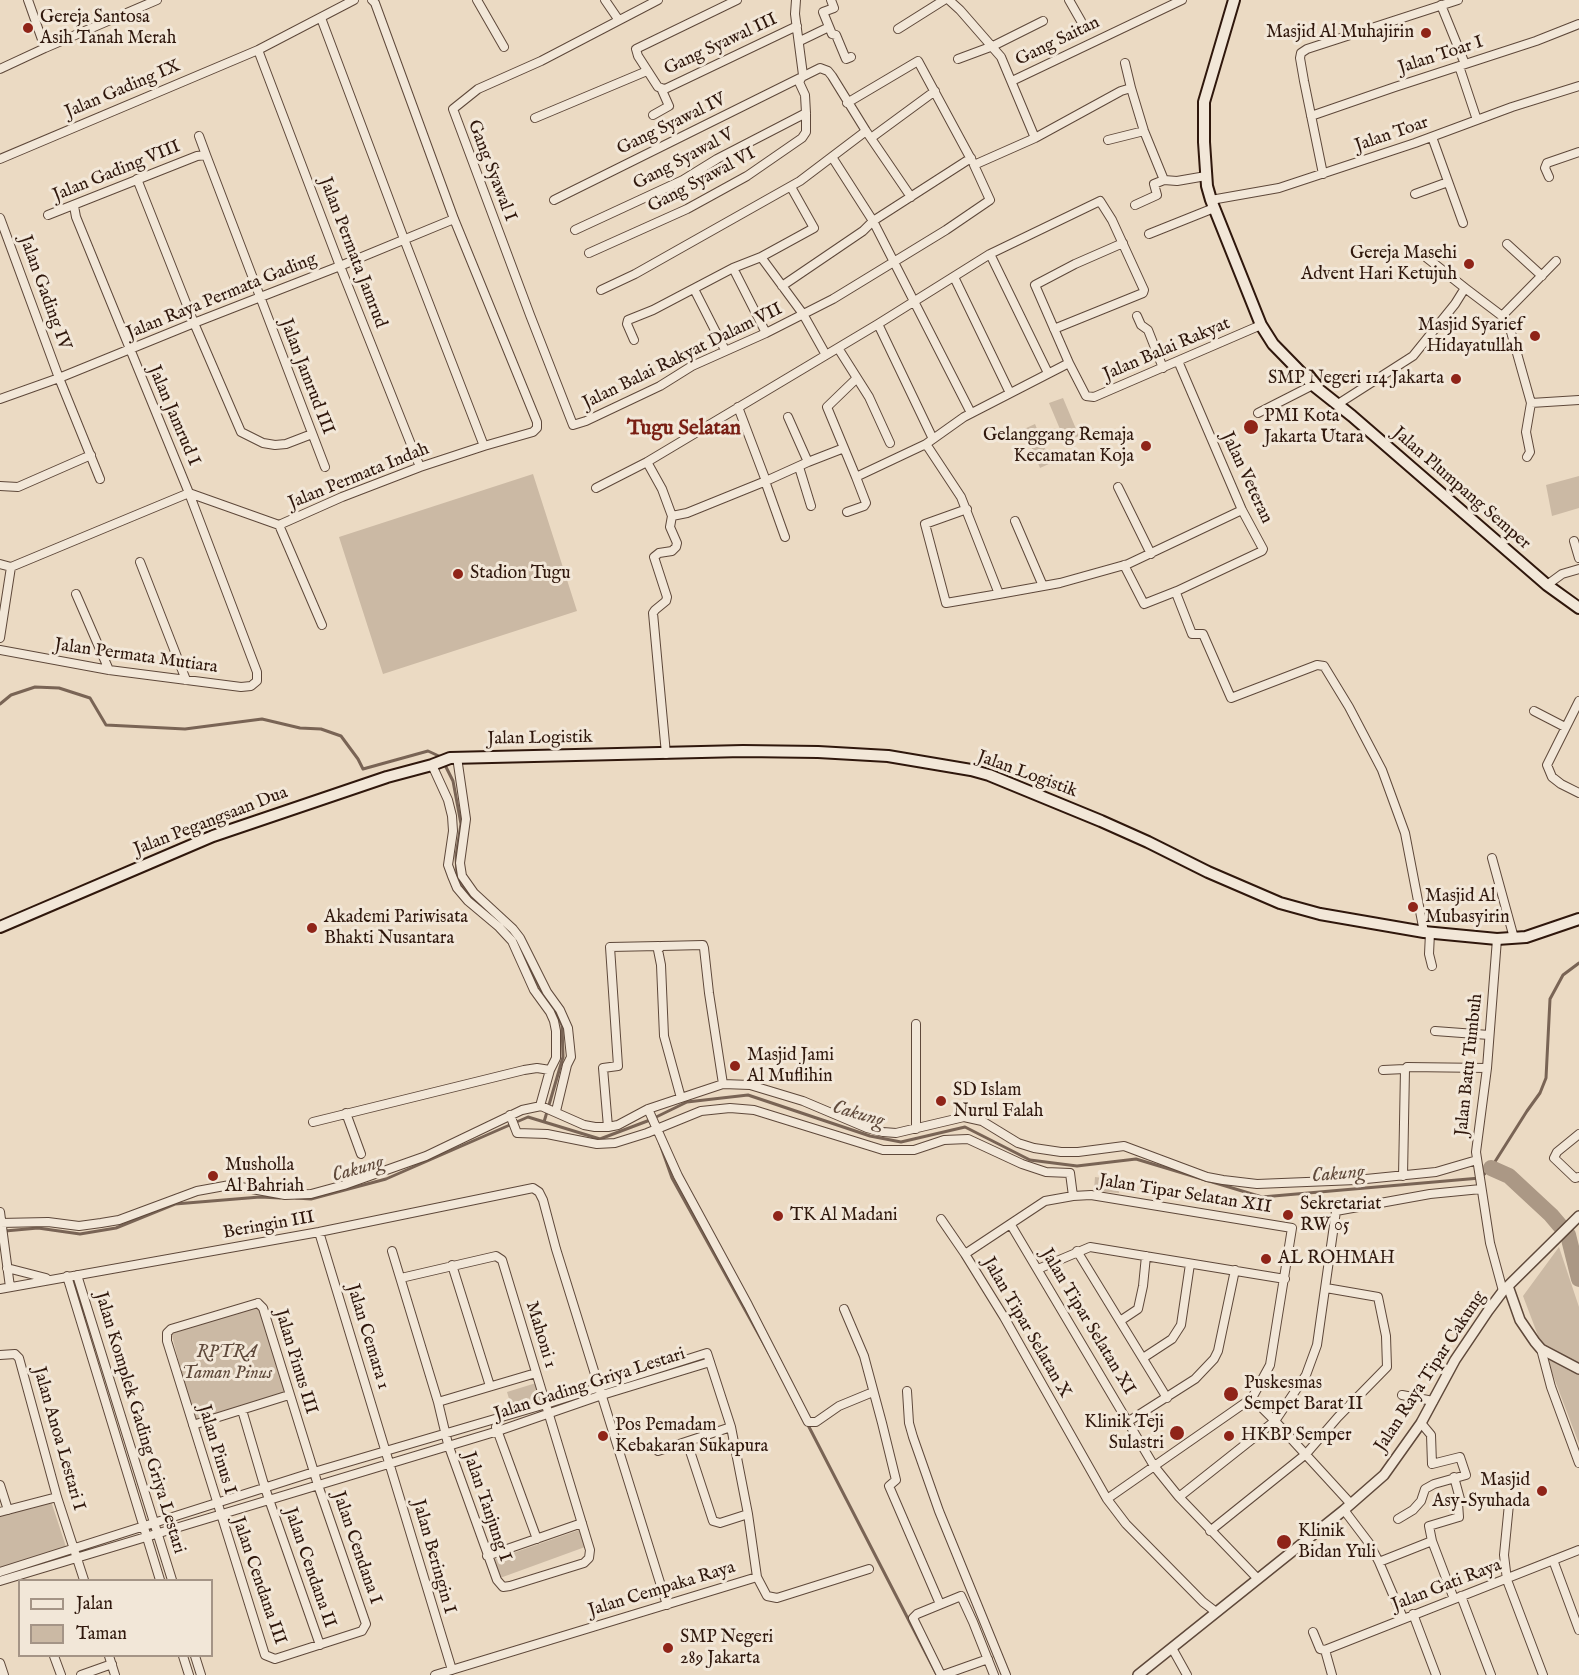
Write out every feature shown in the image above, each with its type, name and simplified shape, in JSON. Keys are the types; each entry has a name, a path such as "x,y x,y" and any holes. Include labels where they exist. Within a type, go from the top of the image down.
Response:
{"main road":[{"name":"Jalan Plumpang Semper","path":"1234,0 1204,102 1203,142 1206,176 1213,204 1261,325 1273,344 1312,385 1338,404 1547,585 1579,608"},
{"name":"Jalan Logistik","path":"445,761 743,751 888,756 989,775 1149,842 1208,872 1288,906 1320,914 1427,933 1497,939 1537,934 1579,919"},
{"name":"Jalan Pegangsaan Dua","path":"0,927 213,836 387,777 445,761"}],"street":[{"path":"28,0 45,48"},
{"path":"0,69 157,0"},
{"name":"Jalan Gading IX","path":"0,159 258,50 354,0"},
{"path":"321,18 484,446 533,432 537,428 537,422 454,219 372,0"},
{"path":"477,0 504,47"},
{"path":"605,0 618,19"},
{"name":"Gang Syawal I","path":"575,425 570,421 453,110 457,104 478,89 541,61 658,0"},
{"path":"654,115 669,106 636,49 737,0"},
{"path":"796,0 795,14 803,75 799,82 805,95 806,113"},
{"path":"831,0 834,8 823,12 846,59 851,57"},
{"path":"898,29 945,0"},
{"path":"949,0 1001,57 1035,138"},
{"path":"1069,0 1081,21"},
{"name":"Gang Saitan","path":"1012,81 1182,0"},
{"path":"1323,174 1300,58 1301,53 1307,49 1458,0"},
{"path":"1441,5 1462,65 1477,120"},
{"path":"958,59 993,46 1043,21"},
{"name":"Jalan Toar I","path":"1311,116 1536,41 1579,24"},
{"name":"Gang Syawal III","path":"659,88 665,88 797,26"},
{"path":"800,41 829,27"},
{"name":"Jalan Permata Jamrud","path":"258,50 420,467"},
{"path":"848,103 918,61 972,162"},
{"path":"1125,63 1144,131 1164,180"},
{"path":"803,75 820,68 828,71 868,135 911,197"},
{"path":"535,118 647,71"},
{"name":"Gang Syawal IV","path":"554,200 746,106 803,75"},
{"name":"Jalan Toar","path":"1149,234 1213,204 1279,188 1323,174 1512,107 1579,86"},
{"path":"782,286 863,231 873,220 972,162 1035,138 1113,95 1131,88"},
{"path":"601,290 635,274 791,187 832,157 935,91"},
{"name":"Gang Syawal V","path":"575,230 683,180 717,159 806,113"},
{"name":"Gang Syawal VI","path":"589,253 687,209 774,158 802,138 806,132 806,113"},
{"path":"1108,140 1144,131"},
{"name":"Jalan Jamrud III","path":"198,136 325,467"},
{"path":"1432,137 1463,223"},
{"path":"1549,177 1545,168 1547,163 1579,152"},
{"name":"Jalan Gading VIII","path":"48,215 197,156 206,155"},
{"path":"832,157 873,220 971,413"},
{"name":"Jalan Balai Rakyat Dalam VII","path":"575,425 660,386 692,366 766,333 833,299 946,230 990,200 972,162"},
{"path":"1135,205 1156,195 1154,184 1164,180 1177,181 1206,176"},
{"path":"138,179 194,323 241,432 262,443 275,445 286,444 312,434"},
{"path":"1415,194 1448,182"},
{"path":"634,340 627,324 628,320 733,268 761,257 814,227 791,187"},
{"path":"596,488 647,462 990,254 1100,201 1123,243 1143,292 1054,329"},
{"name":"Jalan Jamrud I","path":"74,206 76,218 189,494 256,672"},
{"name":"Jalan Gading IV","path":"0,218 3,236 100,479"},
{"name":"Jalan Raya Permata Gading","path":"0,399 59,378 454,219"},
{"path":"856,477 929,442 971,413 1069,363 1036,284 1123,243"},
{"path":"1507,244 1542,276"},
{"path":"990,254 1048,373"},
{"path":"1422,254 1502,316 1509,325 1531,403 1526,432 1530,452 1527,457"},
{"name":"Jalan Balai Rakyat Dalam VII","path":"761,257 803,314"},
{"path":"1502,316 1556,261"},
{"path":"733,268 766,333"},
{"path":"954,277 1010,393"},
{"path":"1338,404 1413,356 1465,288"},
{"path":"694,289 725,350"},
{"path":"803,314 825,355"},
{"path":"1137,316 1141,325 1148,330 1163,368"},
{"path":"878,324 929,442 967,508 999,594"},
{"name":"Jalan Balai Rakyat","path":"1069,363 1086,396 1091,398 1261,325"},
{"path":"838,348 874,408 890,443"},
{"name":"Jalan Veteran","path":"1176,592 1263,550 1242,510 1178,361"},
{"path":"847,512 864,506 866,503 827,407 857,378"},
{"path":"1258,414 1312,385"},
{"path":"1531,403 1579,400"},
{"path":"738,407 784,537"},
{"path":"788,417 808,462"},
{"name":"Jalan Permata Indah","path":"189,494 279,525 342,497 420,467 484,446"},
{"path":"672,516 687,513 844,448"},
{"path":"0,486 18,487 91,455"},
{"path":"647,462 662,489 672,516 670,527 677,543 672,551 659,553 654,557 667,594 666,601 653,614 666,754"},
{"path":"800,467 811,506"},
{"path":"1118,487 1151,554"},
{"path":"0,564 11,567 189,494"},
{"path":"967,508 925,524 946,603 1079,579 1124,565 1242,510"},
{"path":"1015,521 1043,586"},
{"path":"279,525 322,625"},
{"path":"1574,541 1579,558"},
{"path":"140,562 186,680"},
{"path":"1124,565 1144,604 1176,592 1192,634 1203,634 1231,698 1319,665 1324,666 1349,707 1382,770 1405,833 1432,966"},
{"path":"0,638 11,567"},
{"path":"1547,585 1562,574 1579,569"},
{"path":"76,594 109,669"},
{"name":"Jalan Permata Mutiara","path":"0,650 109,669 241,687 251,686 257,681 256,672"},
{"path":"1579,701 1547,765 1552,777 1579,793"},
{"path":"1534,711 1565,727"},
{"path":"445,761 441,782 452,816 453,831 448,865 452,876 457,888 468,901 499,927 512,942 534,990 550,1012 556,1031 556,1058 550,1070 541,1106"},
{"path":"445,761 466,819 460,863 462,876 474,893 520,938 568,1028 571,1057 556,1111"},
{"path":"1492,858 1514,938"},
{"name":"Jalan Batu Tumbuh","path":"723,1084 750,1085 803,1101 867,1128 896,1133 964,1118 982,1121 1018,1143 1034,1148 1078,1152 1124,1146 1207,1177 1257,1184 1347,1181 1449,1170 1478,1164 1476,1152 1497,939"},
{"path":"2,1229 48,1222 79,1226 119,1220 197,1191 230,1185 285,1195 311,1194 329,1190 426,1156 510,1115 541,1106 584,1125 608,1127 723,1084 703,945 610,947 618,1066 603,1068 608,1127"},
{"path":"659,946 664,1036 681,1098"},
{"path":"916,1024 916,1129"},
{"path":"1435,1030 1489,1035"},
{"path":"313,1122 524,1070 537,1068 550,1070"},
{"path":"1403,1176 1405,1068"},
{"path":"1383,1070 1486,1068"},
{"name":"Jalan Tipar Selatan XII","path":"656,1128 701,1111 730,1108 754,1110 883,1150 914,1150 944,1140 968,1138 1022,1164 1046,1172 1070,1173 1073,1196"},
{"path":"649,1111 678,1176 808,1422 816,1422 833,1413 839,1406 873,1392"},
{"path":"346,1113 361,1154"},
{"path":"510,1115 513,1128 517,1132 547,1134 597,1144 615,1143 656,1128"},
{"path":"1579,1134 1557,1152 1554,1158 1575,1178 1579,1177"},
{"path":"1478,1164 1490,1243 1520,1320 1541,1349 1551,1387 1579,1463"},
{"path":"1179,1497 1275,1421 1306,1375 1317,1345 1336,1211 1481,1185"},
{"name":"Beringin III","path":"0,1289 319,1232 533,1188 539,1192 543,1200 599,1386"},
{"name":"Jalan Tipar Selatan XII","path":"965,1254 1045,1201 1091,1195 1292,1228 1281,1278"},
{"path":"0,1212 10,1287"},
{"name":"Jalan Tipar Selatan X","path":"941,1219 1004,1317 1107,1499 1126,1524 1203,1602 1216,1612"},
{"name":"Jalan Raya Tipar Cakung","path":"1138,1675 1384,1475 1421,1423 1455,1360 1506,1289 1547,1246 1577,1219"},
{"name":"Jalan Tipar Selatan XI","path":"1011,1225 1154,1466 1210,1531 1257,1578"},
{"name":"Jalan Cemara 1","path":"319,1232 387,1451"},
{"path":"1038,1269 1090,1247 1281,1278 1270,1365 1252,1398 1107,1499"},
{"name":"Jalan Tanjung I","path":"392,1251 438,1402 448,1444 487,1556 497,1580 503,1587 584,1563 589,1558 590,1551 549,1414"},
{"path":"1077,1251 1167,1398"},
{"name":"Mahoni 1","path":"452,1265 496,1256 502,1260 549,1414"},
{"path":"1120,1321 1138,1309 1146,1256"},
{"path":"1143,1358 1172,1339 1181,1325 1190,1264"},
{"path":"400,1278 452,1265 490,1386"},
{"path":"7,1268 50,1280"},
{"path":"1129,1421 1167,1398 1208,1368 1218,1351 1235,1270"},
{"name":"Jalan Komplek Gading Griya Lestari","path":"77,1275 171,1579"},
{"name":"Jalan Komplek Gading Griya Lestari","path":"68,1276 159,1579"},
{"path":"1210,1531 1306,1454 1387,1367 1386,1336 1378,1297 1326,1288"},
{"name":"Jalan Pinus III","path":"171,1329 260,1303 318,1485"},
{"path":"844,1309 859,1344 896,1480 889,1486 940,1604"},
{"name":"Jalan Pinus I","path":"171,1329 167,1333 166,1341 220,1513"},
{"path":"1541,1349 1579,1369"},
{"name":"Jalan Gading Griya Lestari","path":"146,1537 448,1444 498,1431 602,1395 710,1362 707,1353 155,1522"},
{"name":"Jalan Anoa Lestari I","path":"0,1355 15,1354 19,1358 57,1497 83,1579"},
{"name":"Jalan Cempaka Raya","path":"435,1675 757,1577 748,1514 730,1427 710,1362"},
{"path":"438,1402 536,1372"},
{"path":"599,1386 667,1605"},
{"path":"907,1391 909,1423 928,1479 1006,1675"},
{"path":"193,1425 289,1395"},
{"path":"1402,1395 1433,1401"},
{"path":"1252,1398 1306,1454 1347,1507 1380,1562 1403,1618"},
{"name":"Jalan Cendana II","path":"242,1410 320,1646"},
{"path":"494,1419 537,1539"},
{"path":"1398,1520 1413,1510 1421,1501 1425,1489 1454,1477 1466,1475 1460,1457 1432,1464 1431,1435 1421,1423"},
{"path":"658,1451 730,1427"},
{"path":"687,1442 713,1521 720,1523 748,1514"},
{"name":"Jalan Beringin I","path":"387,1451 452,1670"},
{"path":"1454,1477 1460,1499 1459,1516 1429,1526 1432,1541 1491,1675"},
{"path":"0,1485 4,1511 57,1497"},
{"name":"Jalan Cendana I","path":"269,1657 275,1659 320,1646 362,1631 366,1623 318,1485"},
{"path":"1509,1504 1504,1555 1507,1580 1543,1675"},
{"name":"Jalan Cendana III","path":"220,1513 264,1654 269,1657"},
{"path":"0,1572 155,1522"},
{"path":"487,1556 582,1523"},
{"path":"0,1581 28,1577 146,1537"},
{"path":"1380,1562 1432,1541"},
{"name":"Jalan Gati Raya","path":"1325,1650 1579,1550"},
{"path":"1553,1560 1579,1630"},
{"path":"23,1565 28,1577"},
{"path":"757,1577 767,1596 774,1599 869,1569"},
{"path":"988,1659 942,1675 913,1618 958,1596 964,1598 988,1659 994,1675"},
{"path":"1413,1614 1436,1675"},
{"path":"1313,1632 1320,1649 1325,1650 1332,1675"},
{"path":"1172,1648 1187,1675"},
{"path":"54,1657 61,1675"},
{"path":"109,1657 115,1675"},
{"path":"183,1657 189,1675"},
{"path":"195,1657 201,1675"},
{"path":"0,1663 4,1675"},
{"path":"81,1675 112,1665"}],"green space":[{"path":"1063,398 1079,436 1065,441 1049,403"},
{"path":"1035,424 1051,463 1040,468 1024,429"},
{"name":"Stadion Tugu","path":"533,474 577,611 383,674 339,537"},
{"path":"1579,476 1579,508 1552,516 1546,485"},
{"path":"1095,1177 1120,1180 1119,1193 1094,1191"},
{"path":"1559,1247 1579,1307 1579,1444 1523,1296"},
{"name":"RPTRA Taman Pinus","path":"260,1307 285,1392 194,1421 171,1332"},
{"path":"536,1383 542,1403 513,1412 507,1392"},
{"path":"51,1501 67,1550 0,1571 0,1515"},
{"path":"579,1530 585,1547 500,1578 493,1560"}],"waterway":[{"path":"0,704 11,695 35,687 59,688 90,698 106,725 185,729 262,719 300,728 321,729 341,736 363,769 428,751 441,757"},
{"path":"444,763 453,781 461,824 456,856 457,876 468,894 513,934 543,992"},
{"name":"Cakung","path":"296,1198 311,1199 386,1179 528,1117 600,1139 650,1120 687,1102 748,1095 870,1136 901,1142 965,1127 1030,1160 1077,1166 1136,1159 1262,1197 1480,1178 1491,1168 1540,1093 1546,1078 1550,999 1563,975 1579,963"},
{"path":"544,1122 563,1057 562,1025 551,1003"},
{"path":"660,1144 672,1178 769,1353"},
{"path":"1491,1168 1509,1176 1551,1215 1568,1235 1579,1279"},
{"name":"Cakung","path":"5,1231 38,1228 80,1234 116,1228 175,1204 260,1197 280,1198"},
{"path":"808,1425 937,1675"}],"place":[{"name":"Gereja Santosa Asih Tanah Merah","path":"28,28"},
{"name":"Masjid Al Muhajirin","path":"1426,33"},
{"name":"Gereja Masehi Advent Hari Ketujuh","path":"1469,264"},
{"name":"Masjid Syarief Hidayatullah","path":"1535,336"},
{"name":"SMP Negeri 114 Jakarta","path":"1456,379"},
{"name":"PMI Kota Jakarta Utara","path":"1251,427"},
{"name":"Gelanggang Remaja Kecamatan Koja","path":"1146,446"},
{"name":"Stadion Tugu","path":"458,574"},
{"name":"Masjid Al Mubasyirin","path":"1413,907"},
{"name":"Akademi Pariwisata Bhakti Nusantara","path":"312,928"},
{"name":"Masjid Jami Al Muflihin","path":"735,1066"},
{"name":"SD Islam Nurul Falah","path":"941,1101"},
{"name":"Musholla Al Bahriah","path":"213,1176"},
{"name":"Sekretariat RW 05","path":"1288,1215"},
{"name":"TK Al Madani","path":"778,1216"},
{"name":"AL ROHMAH","path":"1266,1259"},
{"name":"Puskesmas Sempet Barat II","path":"1231,1394"},
{"name":"Klinik Teji Sulastri","path":"1177,1433"},
{"name":"Pos Pemadam Kebakaran Sukapura","path":"603,1436"},
{"name":"HKBP Semper","path":"1229,1436"},
{"name":"Masjid Asy-Syuhada","path":"1542,1491"},
{"name":"Klinik Bidan Yuli","path":"1284,1542"},
{"name":"SMP Negeri 289 Jakarta","path":"668,1648"}],"district":[{"name":"Tugu Selatan","path":"684,430"}]}
